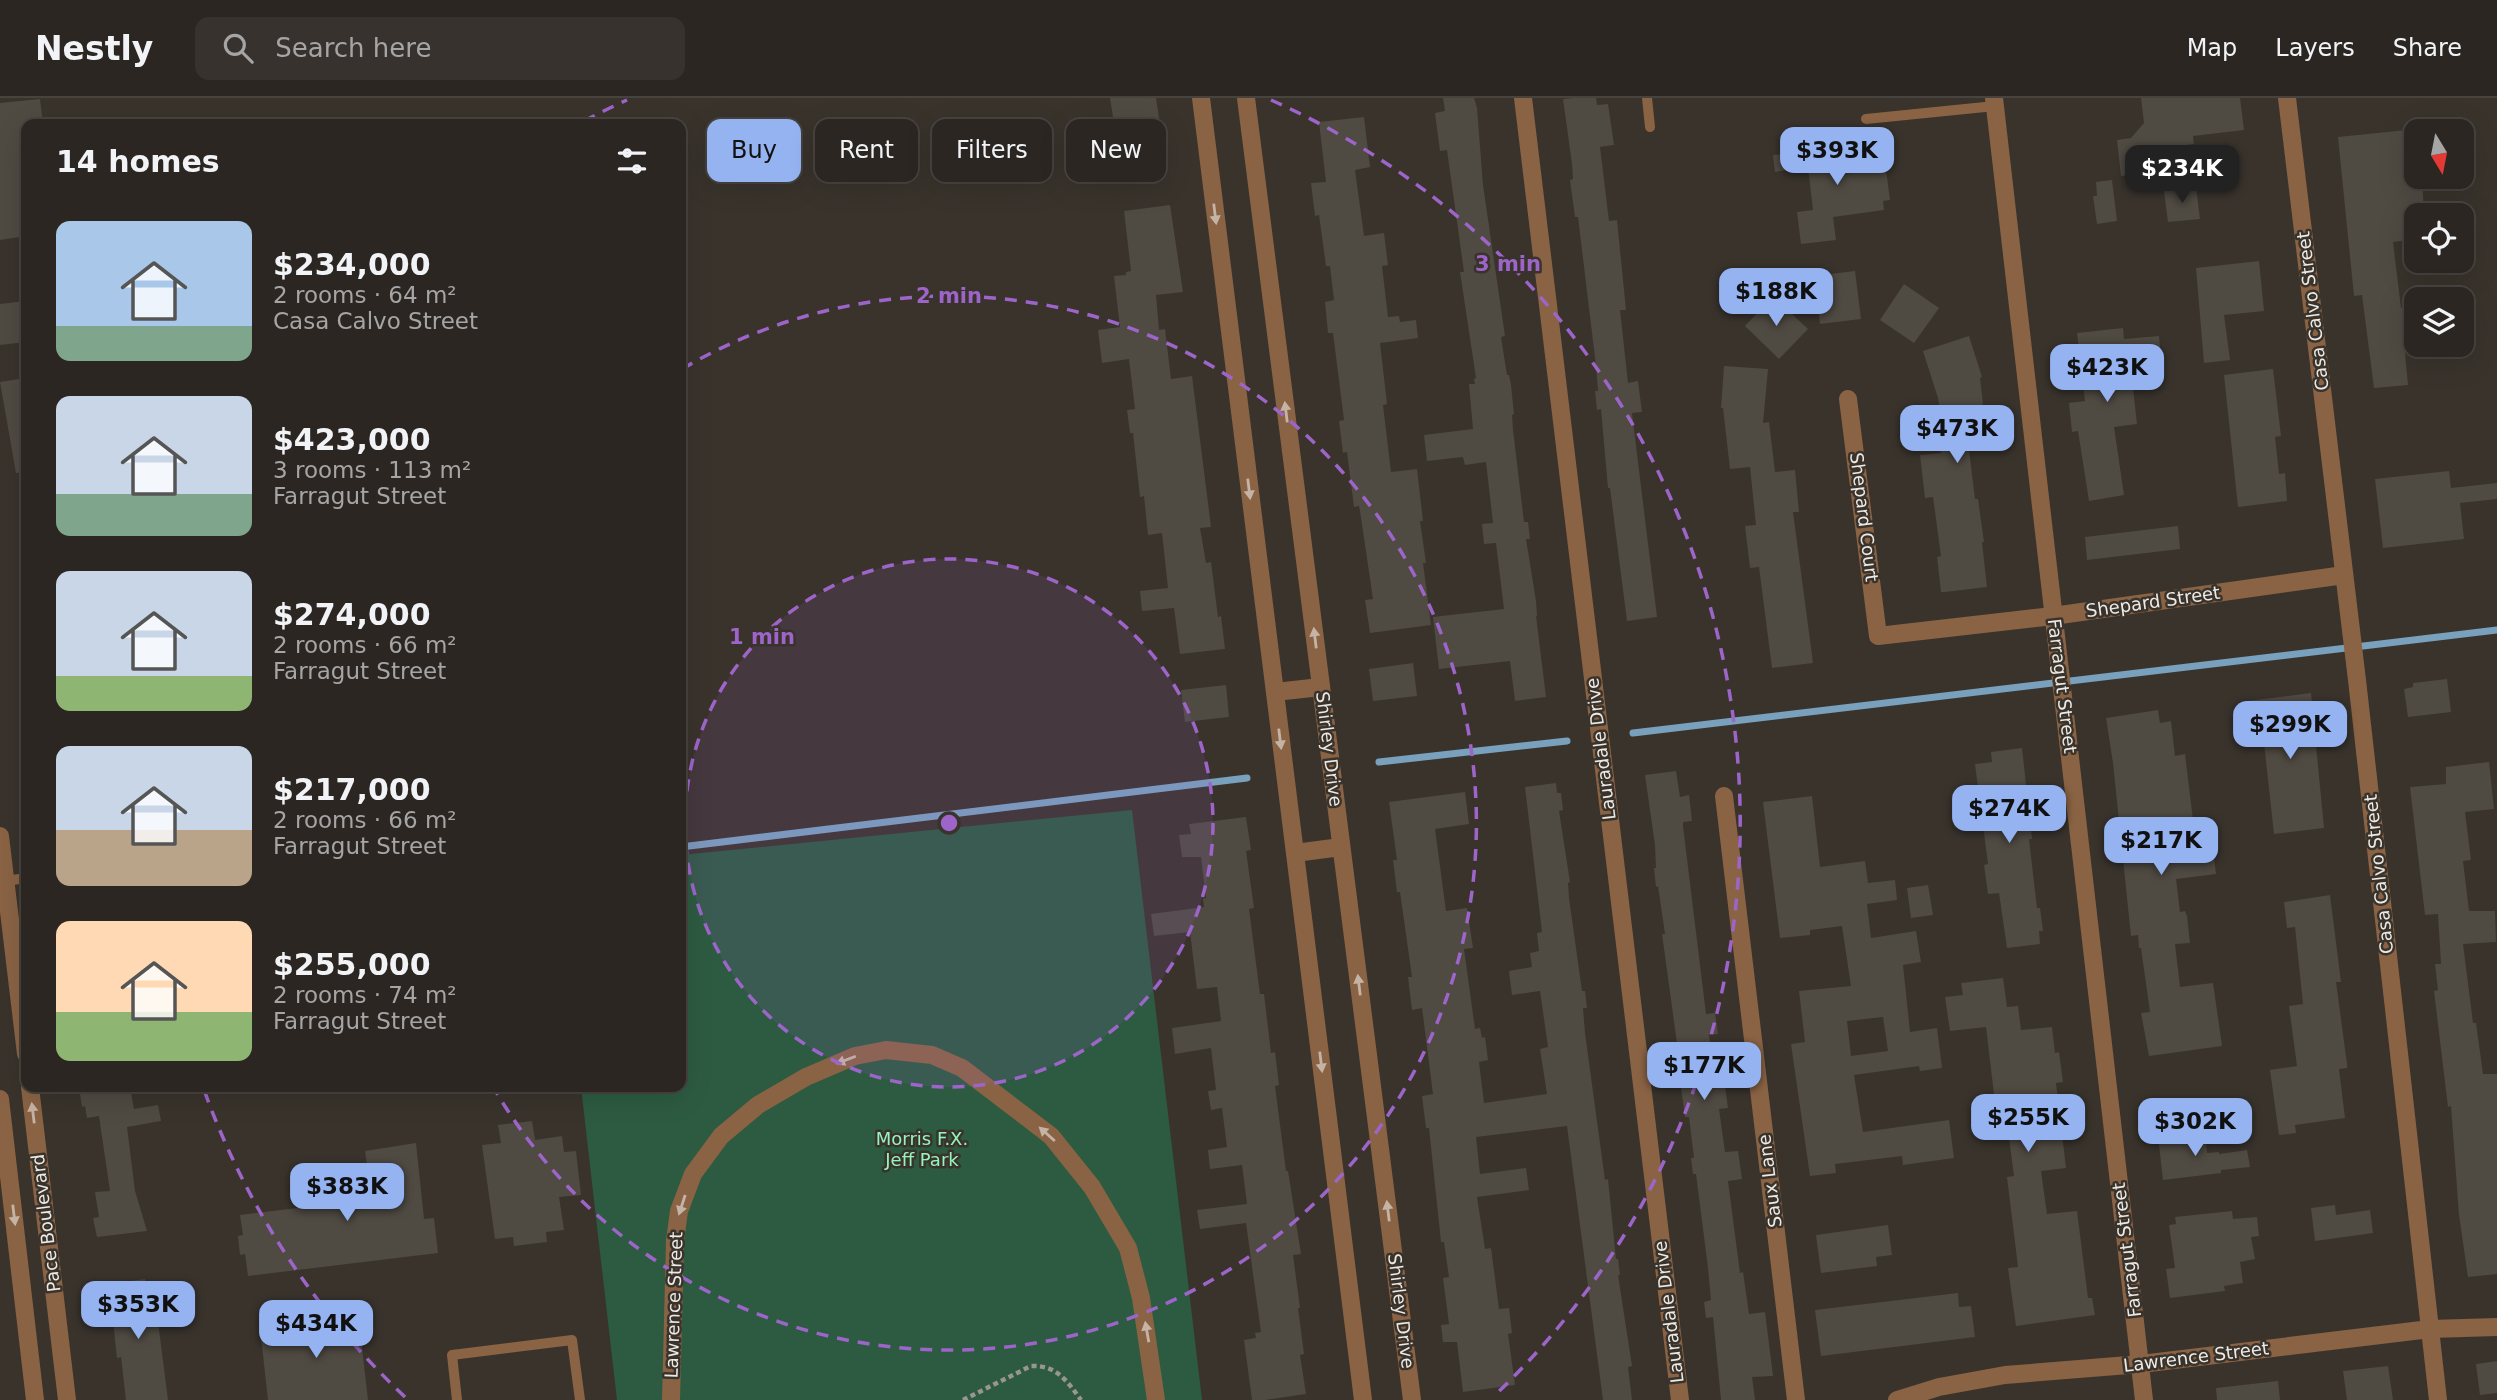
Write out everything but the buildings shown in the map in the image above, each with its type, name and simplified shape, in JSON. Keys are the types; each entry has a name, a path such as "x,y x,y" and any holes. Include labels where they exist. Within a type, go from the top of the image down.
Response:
{"street":[{"path":"1201,98 1363,1400"},
{"name":"Shirley Drive","path":"1246,98 1412,1400"},
{"name":"Lauradale Drive","path":"1523,98 1680,1400"},
{"name":"Casa Calvo Street","path":"2287,98 2357,680 2438,1400"},
{"name":"Farragut Street","path":"1994,102 2144,1400"},
{"name":"Shepard Court","path":"1848,399 1878,636"},
{"name":"Shepard Street","path":"1878,636 2053,616 2344,575"},
{"path":"1275,692 1321,687"},
{"name":"Saux Lane","path":"1724,796 1796,1400"},
{"path":"0,836 3,882 21,1017"},
{"path":"1295,853 1342,847"},
{"name":"Lawrence Street","path":"671,1400 675,1241 679,1211 693,1174 720,1136 758,1105 806,1077 855,1056 886,1051 932,1055 962,1068 1051,1136 1092,1187 1128,1248 1141,1298 1156,1400"},
{"name":"Pace Boulevard","path":"31,1092 67,1400"},
{"name":"Pace Boulevard","path":"0,1099 36,1400"},
{"path":"26,1317 57,1314"},
{"name":"Lawrence Street","path":"1897,1400 1940,1387 2005,1375 2141,1364 2430,1329 2497,1327"}],"lane":[{"path":"1647,98 1650,127"},
{"path":"1866,119 1994,102"},
{"path":"3,882 21,879"},
{"path":"457,1400 452,1355 572,1340 580,1400"}],"path":[{"path":"963,1400 1031,1366 1043,1366 1063,1376 1080,1400"}],"green space":[{"name":"Morris F.X. Jeff Park","path":"1132,810 1202,1400 617,1400 582,1092 686,1092 686,855"}],"waterway":[{"path":"1633,733 2497,630"},
{"path":"1379,762 1567,741"},
{"path":"686,846 1247,778"}]}
